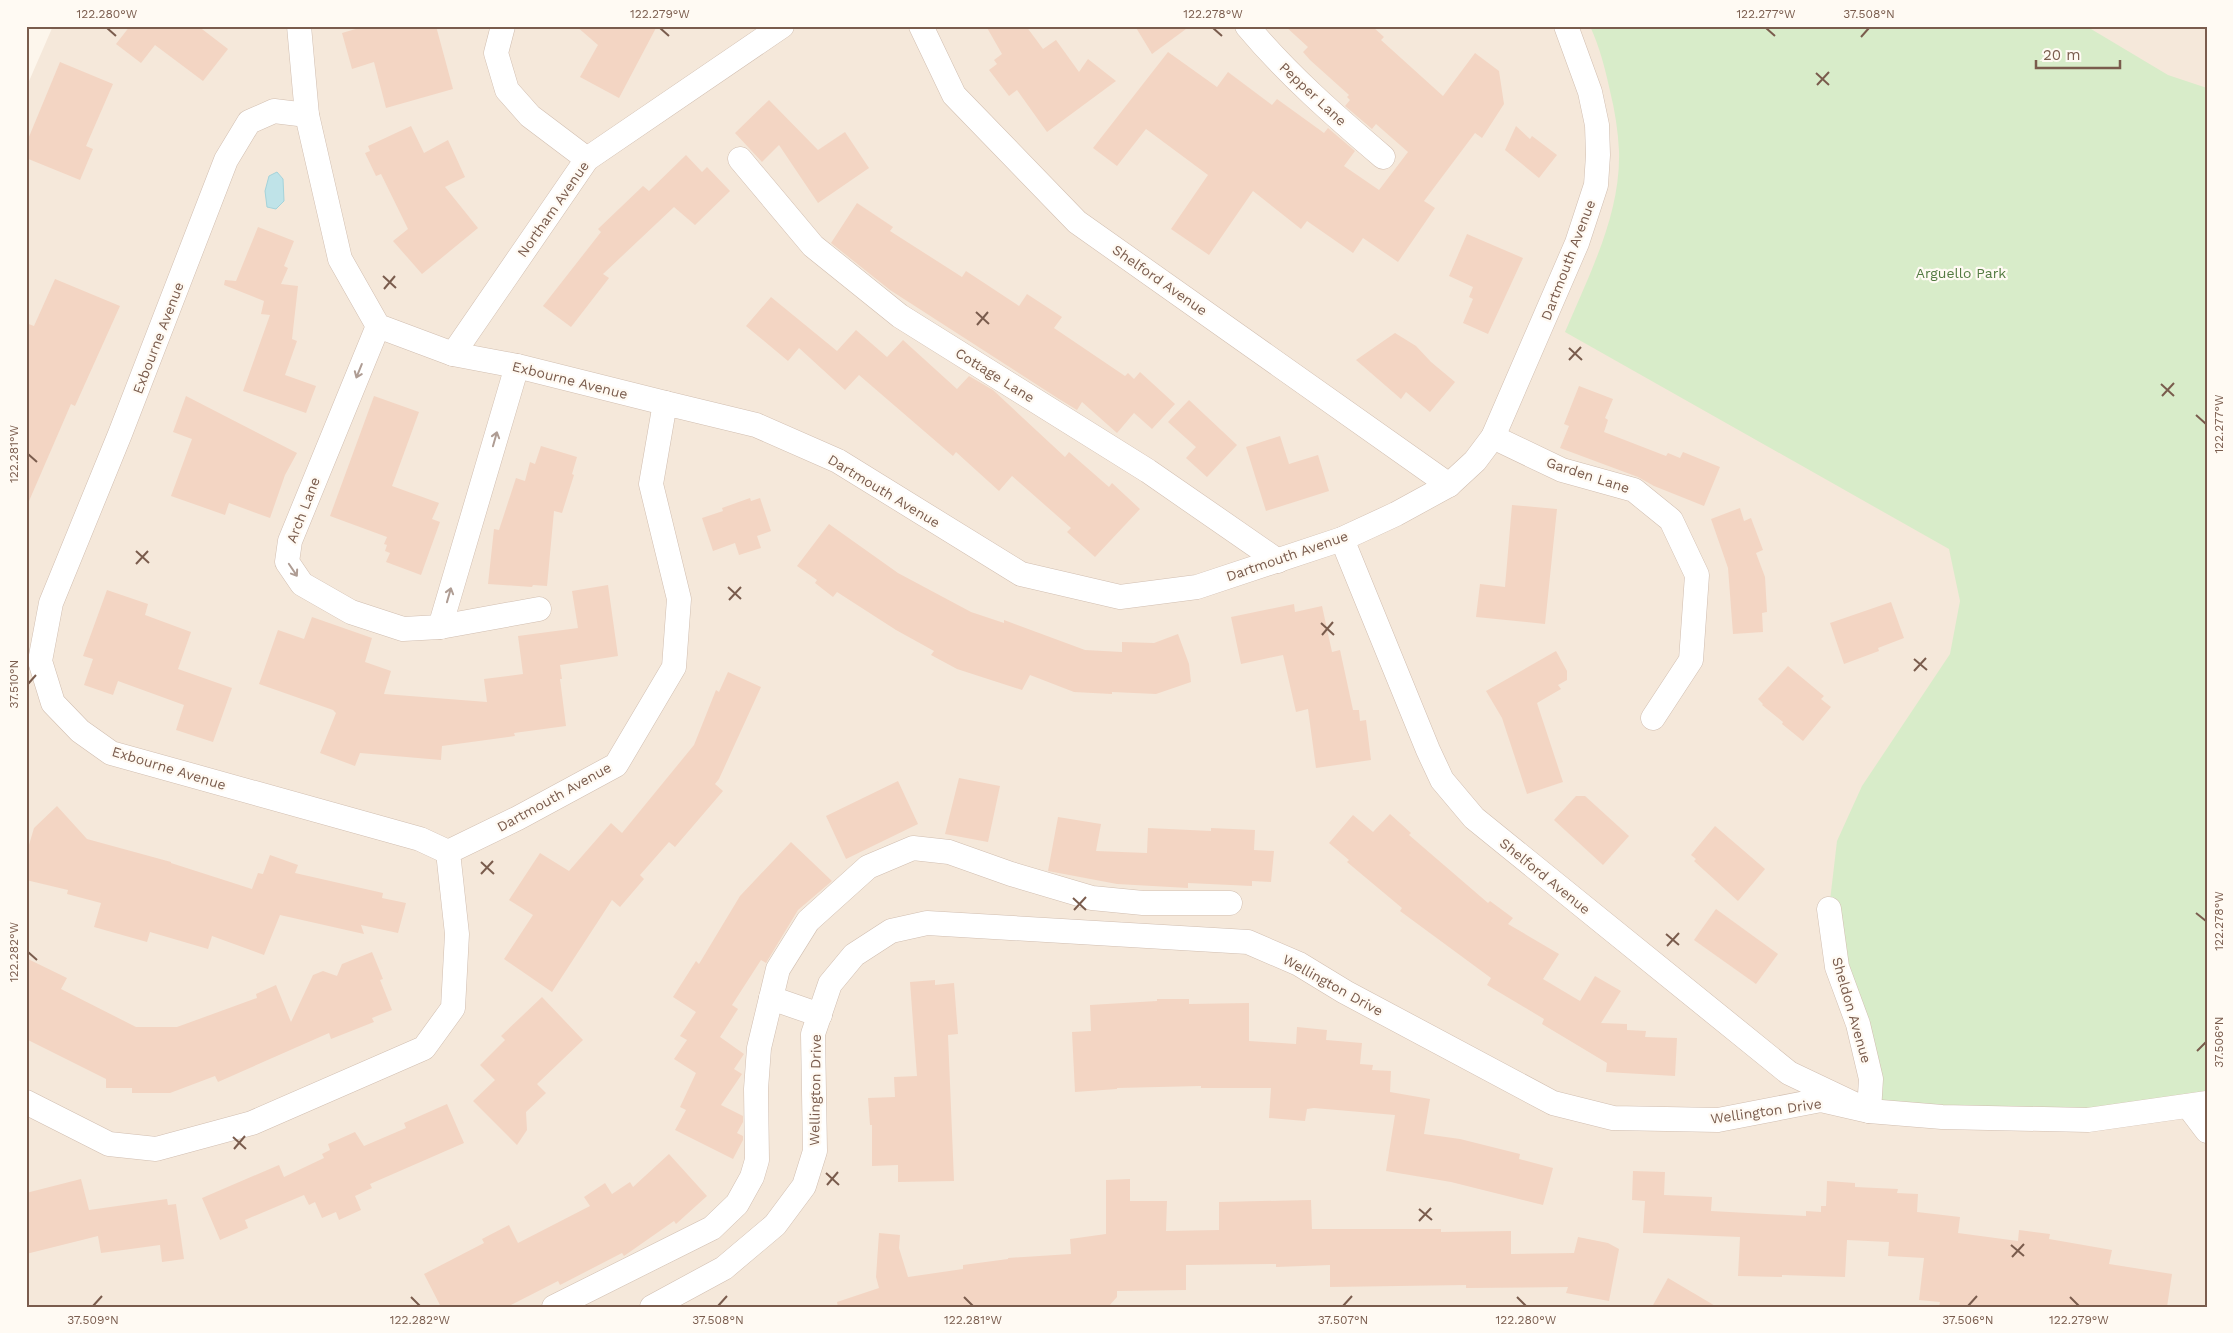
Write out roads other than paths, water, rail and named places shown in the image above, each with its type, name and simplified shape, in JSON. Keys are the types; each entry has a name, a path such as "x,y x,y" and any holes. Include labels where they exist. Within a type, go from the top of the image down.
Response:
{"street":[{"path":"299,26 307,115 340,259 378,326"},
{"path":"503,26 496,53 507,90 530,116 587,159"},
{"name":"Northam Avenue","path":"454,354 587,159 782,26"},
{"name":"Shelford Avenue","path":"921,26 954,95 1077,222 1449,484"},
{"name":"Pepper Lane","path":"1247,26 1298,81 1383,157"},
{"name":"Dartmouth Avenue","path":"448,852 518,818 616,765 674,667 679,600 651,484 665,403 756,425 838,461 1021,574 1120,597 1197,587 1278,561 1342,539 1396,514 1449,484 1475,461 1493,437 1574,251 1596,185 1596,125 1590,92 1566,26"},
{"name":"Exbourne Avenue","path":"307,115 274,110 249,122 226,160 120,434 51,603 40,661 53,703 80,731 111,753 420,839 448,852"},
{"name":"Cottage Lane","path":"740,159 814,246 900,316 1148,471 1278,561"},
{"name":"Exbourne Avenue","path":"378,326 454,354 517,366 665,403"},
{"name":"Arch Lane","path":"378,326 290,541 287,562 302,584 351,612 403,629 440,627 540,609"},
{"path":"440,627 517,366"},
{"name":"Garden Lane","path":"1493,437 1562,470 1634,490 1671,520 1697,575 1691,660 1653,718"},
{"name":"Shelford Avenue","path":"1342,539 1442,780 1474,818 1789,1073 1869,1111"},
{"path":"554,1307 712,1228 738,1204 752,1177 757,1160 756,1090 758,1056 778,969 808,921 868,867 913,848 949,852 1011,874 1092,898 1143,903 1230,903"},
{"path":"26,1102 109,1144 156,1150 252,1123 424,1048 453,1008 457,934 448,852"},
{"name":"Sheldon Avenue","path":"1829,909 1838,967 1858,1024 1871,1079 1869,1111"},
{"name":"Wellington Drive","path":"652,1307 724,1268 775,1226 804,1186 814,1151 813,1034 830,984 854,955 891,931 927,923 1248,942 1300,964 1345,992 1553,1103 1613,1118 1718,1120 1821,1100 1869,1111 1942,1116 2088,1120 2197,1105"},
{"path":"771,998 820,1015"},
{"path":"2197,1105 2207,1131"}],"water":[{"path":"277,172 283,179 284,201 276,209 267,207 265,191 269,176"}],"park label":[{"name":"Arguello Park","path":"1961,273"}]}
